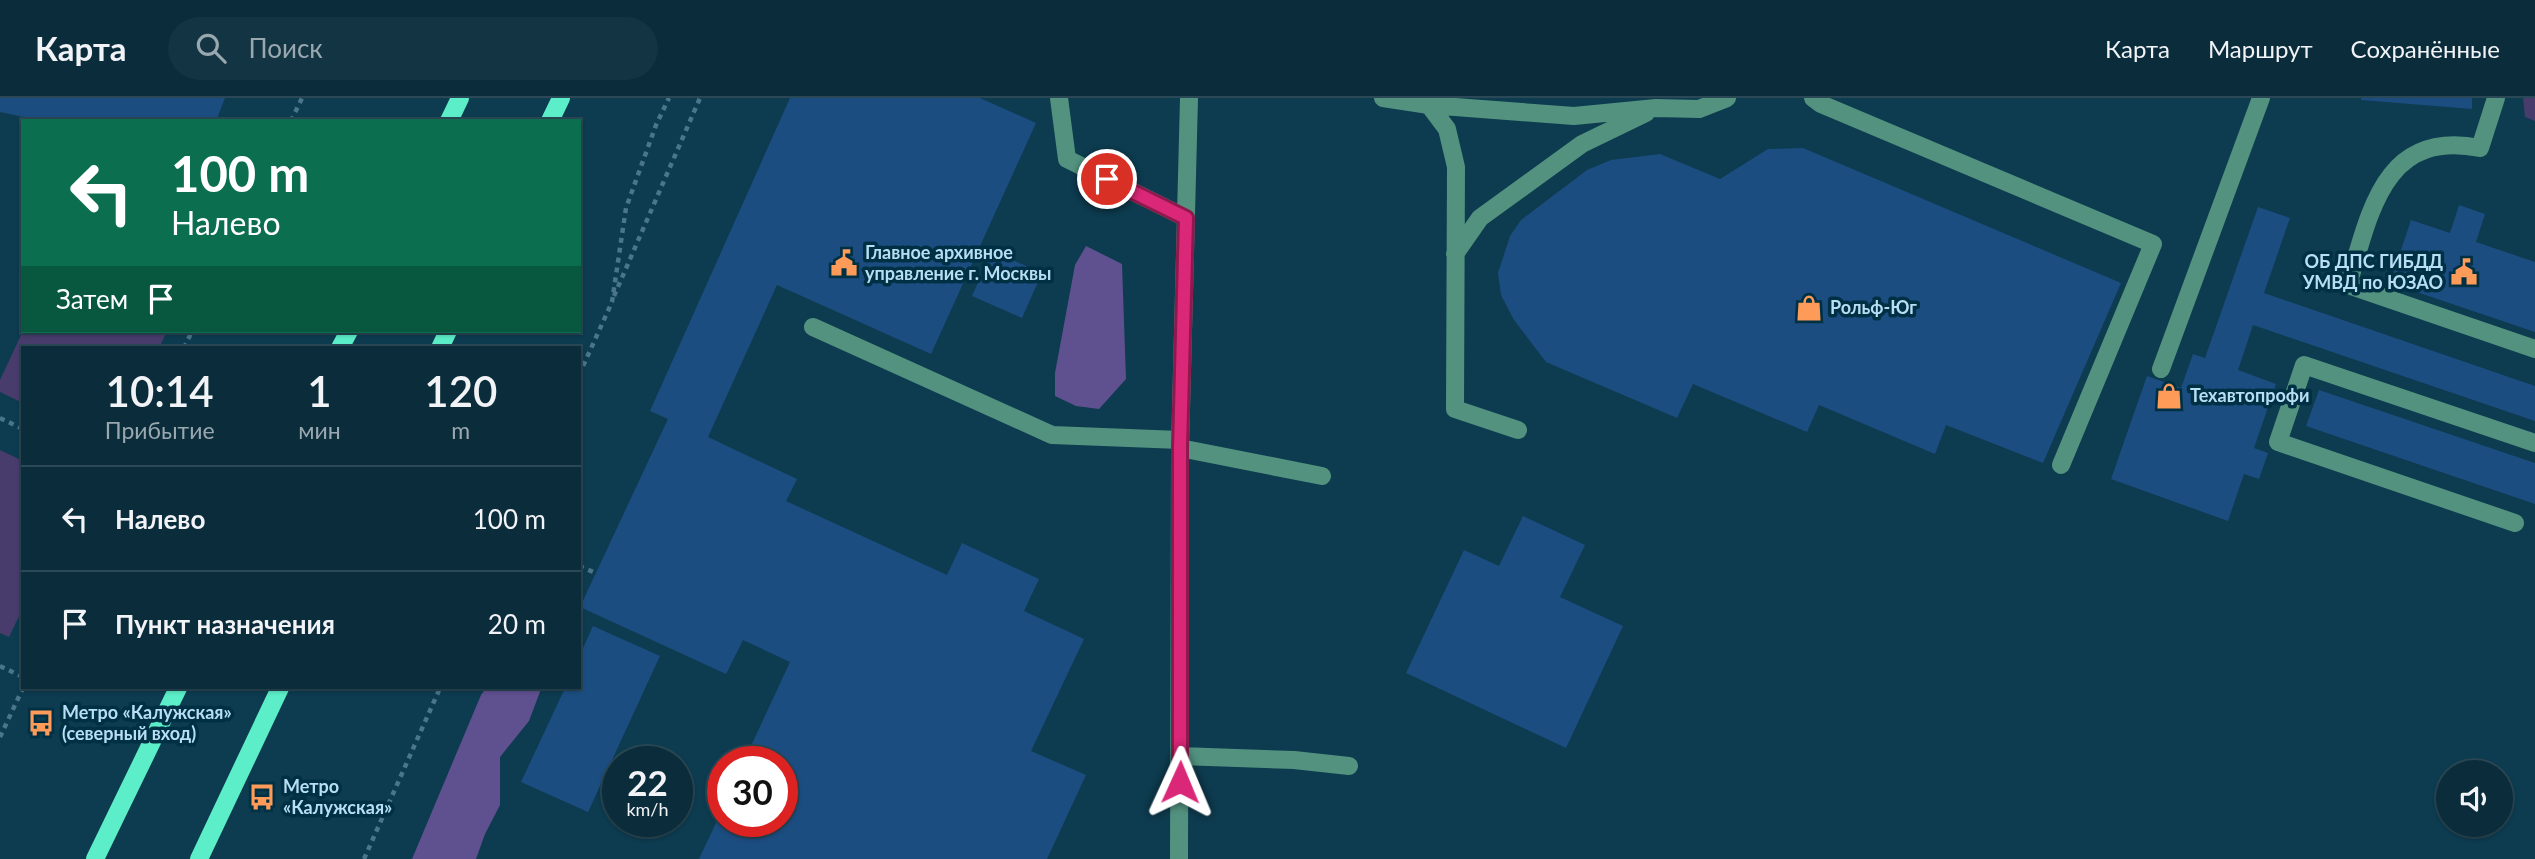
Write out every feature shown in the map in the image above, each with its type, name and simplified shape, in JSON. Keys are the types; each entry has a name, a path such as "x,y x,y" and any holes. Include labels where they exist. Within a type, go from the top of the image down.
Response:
{"main road":[{"path":"450,119 460,98"},
{"path":"551,119 561,98"},
{"path":"96,859 178,689"},
{"path":"199,859 280,689"}],"street":[{"path":"1059,98 1067,159 1186,218"},
{"path":"1179,859 1180,444 1189,98"},
{"path":"1383,98 1429,105 1574,116 1656,108 1699,109 1727,98"},
{"path":"1813,98 1821,104 2153,244 2061,465"},
{"path":"2161,369 2261,98"},
{"path":"2496,98 2480,148 2459,144 2430,146 2397,166 2373,202 2348,285 2535,349"},
{"path":"1429,105 1447,129 1456,167 1455,409 1518,430"},
{"path":"1455,254 1480,218 1562,158 1582,144 1656,108"},
{"path":"813,327 1052,435 1180,444 1322,476"},
{"path":"2515,523 2278,442 2304,365 2535,443"},
{"path":"1180,756 1294,760 1349,766"}],"path":[{"path":"292,119 300,98"},
{"path":"612,302 626,208 656,125 670,98"},
{"path":"581,371 700,98"},
{"path":"0,418 21,428"},
{"path":"581,567 596,573"},
{"path":"0,666 21,676"},
{"path":"0,737 23,689"},
{"path":"364,859 440,689"}],"shaded area":[{"path":"2523,98 2535,98 2535,121 2525,117"},
{"path":"1086,246 1122,264 1126,379 1099,409 1076,406 1055,396 1055,373 1075,265"},
{"path":"22,333 166,333 160,346 21,346 21,402 0,392 0,380"},
{"path":"0,450 21,460 21,612 9,637 0,633"},
{"path":"485,689 541,689 529,721 500,757 500,805 476,859 412,859"}],"building":[{"path":"0,98 225,98 217,119 33,119 0,112"},
{"path":"790,98 980,98 1036,123 931,354 777,285 708,437 797,479 786,501 947,575 962,543 1039,579 1024,611 1084,639 1031,751 1086,775 1047,859 699,859 709,837 798,837 798,746 751,746 790,662 743,640 726,674 581,607 668,419 650,411"},
{"path":"2472,98 2472,109 2361,100"},
{"name":"Рольф-Юг","path":"1803,148 2121,283 2043,463 1946,425 1935,454 1819,405 1807,432 1693,384 1677,418 1546,362 1514,320 1501,295 1498,273 1510,236 1521,220 1587,170 1611,160 1660,154 1720,179 1768,149"},
{"name":"ОБ ДПС ГИБДД УМВД по ЮЗАО","path":"2459,205 2485,214 2476,242 2535,262 2535,332 2390,283 2411,220 2450,233"},
{"path":"2258,207 2290,218 2264,293 2535,386 2535,421 2253,325 2238,370 2276,384 2254,448 2268,453 2259,479 2244,474 2228,521 2111,479 2147,376 2181,388 2193,354 2205,358"},
{"path":"992,251 1042,273 1022,318 972,296"},
{"path":"2319,390 2535,463 2535,504 2306,426"},
{"path":"1523,516 1585,545 1560,597 1623,626 1566,748 1406,673 1464,550 1499,566"},
{"path":"593,626 660,656 618,746 602,746 602,782 588,812 521,782 565,689 581,689 581,653"}],"place":[{"name":"Главное архивное управление г. Москвы","path":"844,263"},
{"name":"ОБ ДПС ГИБДД УМВД по ЮЗАО","path":"2464,272"},
{"name":"Рольф-Юг","path":"1809,308"},
{"name":"Техавтопрофи","path":"2169,396"},
{"name":"Метро «Калужская» (северный вход)","path":"41,723"},
{"name":"Метро «Калужская»","path":"262,797"}],"route":[{"path":"1107,179 1186,218 1180,448 1180,782"}]}
